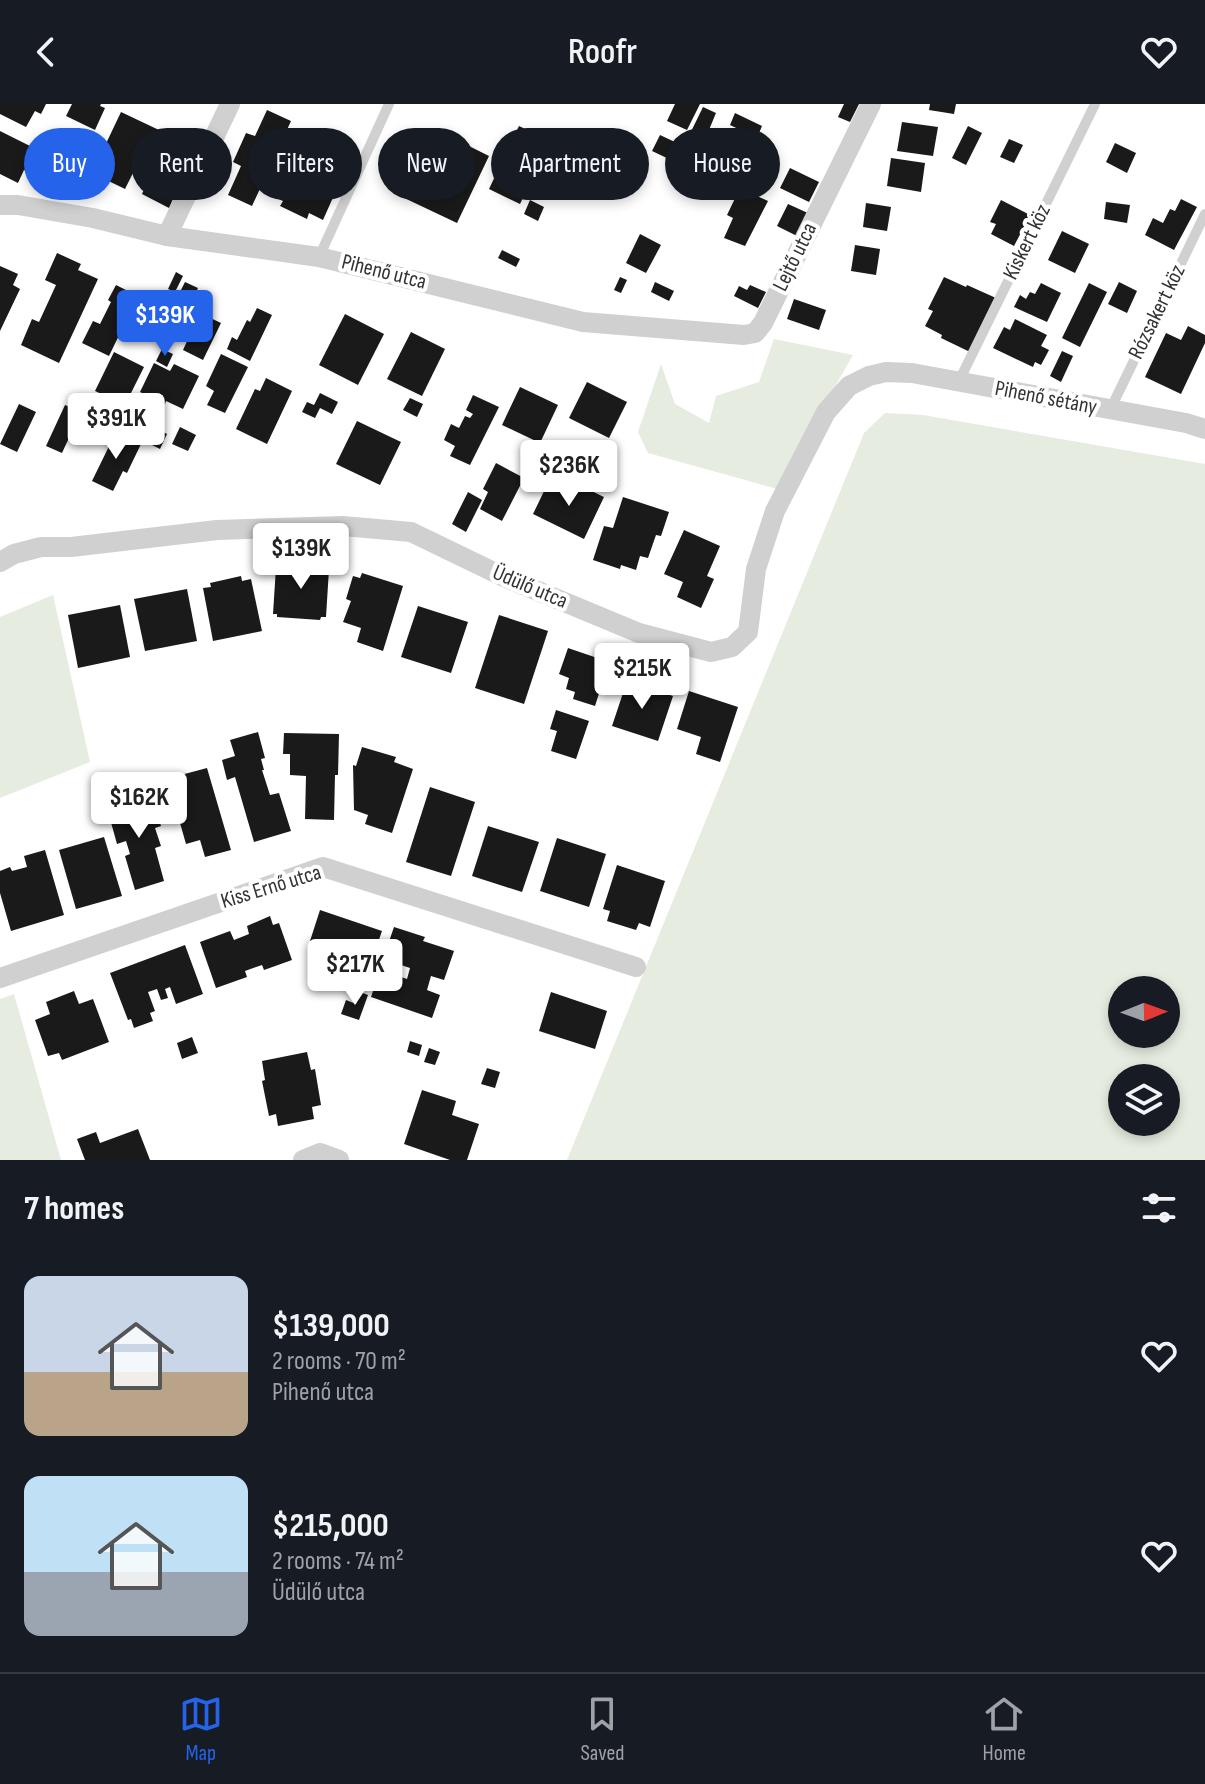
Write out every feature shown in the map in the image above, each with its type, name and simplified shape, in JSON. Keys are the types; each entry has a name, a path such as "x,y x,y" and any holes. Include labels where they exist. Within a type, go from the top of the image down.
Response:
{"street":[{"path":"167,236 230,104"},
{"name":"Lejtő utca","path":"763,323 871,104"},
{"name":"Pihenő utca","path":"0,205 18,205 93,218 167,236 319,257 583,322 744,335 755,333 763,323"},
{"name":"Pihenő sétány","path":"886,372 959,381 1205,429"},
{"name":"Üdülő utca","path":"0,562 14,554 41,547 71,547 217,530 343,526 411,532 504,577 639,633 711,652 732,647 748,632 756,569 775,511 826,412 849,386 886,372"},
{"name":"Kiss Ernő utca","path":"0,978 323,867 636,967"},
{"path":"303,1160 320,1153 339,1160"}],"lane":[{"path":"319,257 389,104"},
{"name":"Kiskert köz","path":"959,381 1095,104"},
{"name":"Rózsakert köz","path":"1110,410 1205,214"}],"shaded area":[{"path":"774,339 853,355 777,489 648,453 638,432 661,364 675,404 709,423 716,396 759,382"},
{"path":"885,413 923,415 1205,464 1205,1160 567,1160 864,433"},
{"path":"53,595 90,762 0,798 0,617"},
{"path":"14,994 61,1160 0,1160 0,999"}],"building":[{"path":"0,104 46,104 41,114 35,111 26,127 0,114"},
{"path":"72,104 101,104 105,108 96,128 66,116"},
{"path":"675,104 700,104 688,128 667,121"},
{"path":"844,104 859,104 850,122 838,117"},
{"path":"930,104 956,104 954,114 929,110"},
{"path":"703,107 716,113 710,128 693,128"},
{"path":"267,110 291,121 288,128 259,128"},
{"path":"121,112 155,128 131,128 131,177 125,189 115,184 113,128"},
{"path":"735,113 762,126 736,128 730,125"},
{"path":"902,122 938,127 933,156 897,151"},
{"path":"968,126 982,133 966,165 952,158"},
{"path":"0,131 24,143 24,170 18,183 0,174"},
{"path":"246,133 248,200 255,200 252,206 232,197 232,186 241,166 233,162"},
{"path":"660,135 665,137 665,157 652,151"},
{"path":"1009,139 1023,145 1014,163 1000,157"},
{"path":"1115,143 1136,153 1127,173 1106,162"},
{"path":"475,149 489,156 475,185"},
{"path":"891,158 925,163 921,192 887,186"},
{"path":"790,168 819,182 809,202 780,188"},
{"path":"1181,199 1197,207 1174,250 1145,235 1153,218 1163,223 1170,209 1175,211"},
{"path":"154,200 173,200 169,208"},
{"path":"281,200 332,200 323,220 309,213 307,219 280,206 283,201"},
{"path":"408,200 468,200 457,223"},
{"path":"530,200 544,207 538,221 524,214"},
{"path":"734,200 768,201 745,246 724,238 733,218 727,215"},
{"path":"1001,200 1030,215 1014,246 991,234 996,224 990,222"},
{"path":"1106,202 1130,205 1127,223 1104,219"},
{"path":"866,203 891,207 887,231 863,227"},
{"path":"788,204 810,214 799,237 777,226"},
{"path":"1062,231 1089,244 1075,273 1048,260"},
{"path":"640,234 661,245 646,273 626,263"},
{"path":"855,245 880,249 876,275 851,271"},
{"path":"502,250 520,259 516,267 498,258"},
{"path":"57,253 81,264 78,270 98,279 59,363 21,345 32,319 39,322 56,285 45,280"},
{"path":"0,266 18,274 13,285 20,289 0,331"},
{"path":"176,272 183,276 175,292 168,289"},
{"path":"620,277 627,280 621,293 614,290"},
{"path":"944,277 996,298 970,352 925,326 933,311 928,309"},
{"path":"185,282 198,288 185,314 172,308"},
{"path":"655,282 674,291 669,301 651,292"},
{"path":"1119,282 1137,291 1127,313 1108,304"},
{"path":"1041,283 1061,293 1047,322 1014,307 1020,295 1026,299 1030,292 1035,294"},
{"path":"1089,283 1107,292 1080,347 1062,338"},
{"path":"116,285 138,296 109,356 82,343 93,321 100,324"},
{"path":"750,285 766,292 758,308 734,296 739,286 747,290"},
{"path":"794,299 826,310 819,330 787,319"},
{"path":"257,308 272,315 250,361 227,349 232,337 237,340"},
{"path":"200,313 221,323 203,360 183,350"},
{"path":"345,314 384,334 358,385 319,365"},
{"path":"1015,319 1047,335 1041,346 1049,350 1041,365 1035,362 1033,367 993,348 1004,327 1010,330"},
{"path":"1188,326 1205,335 1205,343 1181,394 1145,377 1166,333 1181,340"},
{"path":"411,332 445,349 422,396 387,379"},
{"path":"162,349 173,354 167,367 156,361"},
{"path":"1062,351 1073,356 1061,382 1050,376"},
{"path":"114,352 144,367 125,405 95,391"},
{"path":"221,354 248,367 225,413 207,405 214,391 206,386"},
{"path":"154,363 170,371 174,364 199,376 183,409 140,392"},
{"path":"266,378 292,391 267,444 236,429 255,389 260,391"},
{"path":"587,382 627,402 609,438 569,418"},
{"path":"520,387 558,405 540,443 502,425"},
{"path":"320,393 338,402 332,414 320,408 315,418 302,412 307,402 314,405"},
{"path":"473,395 499,407 470,465 450,456 455,446 444,440 451,424 459,428 465,416 470,418 473,414 466,410"},
{"path":"410,398 423,404 417,417 403,410"},
{"path":"19,404 36,412 17,452 0,444"},
{"path":"65,405 81,412 62,453 46,446"},
{"path":"357,421 401,442 380,485 336,464"},
{"path":"151,426 167,434 160,449 144,441"},
{"path":"180,427 196,435 188,451 172,444"},
{"path":"116,432 141,444 127,473 123,471 113,491 92,481"},
{"path":"496,463 524,478 502,521 480,509 488,492 483,489"},
{"path":"548,483 570,493 575,483 604,497 584,539 533,514"},
{"path":"468,492 482,500 466,532 452,524"},
{"path":"623,497 669,512 661,536 656,535 648,558 640,556 636,570 621,565 620,569 593,560 604,526 613,528"},
{"path":"684,530 720,546 707,576 714,579 701,608 677,597 683,582 664,574"},
{"path":"278,562 325,565 329,569 326,617 320,620 277,617 273,614"},
{"path":"362,573 403,586 383,651 357,642 361,628 343,622 351,601 346,599 353,576 360,578"},
{"path":"241,576 242,581 251,579 262,631 213,641 203,588 211,587 210,583"},
{"path":"187,589 197,641 145,651 134,599"},
{"path":"120,605 130,657 78,668 68,615"},
{"path":"418,606 468,622 451,673 401,657"},
{"path":"499,615 548,631 524,704 475,688"},
{"path":"568,648 609,662 595,706 573,699 575,692 566,689 569,678 559,674"},
{"path":"627,681 673,696 658,741 612,726"},
{"path":"689,691 738,707 720,762 696,754 701,737 677,729"},
{"path":"556,710 589,721 576,759 551,751 557,731 550,729"},
{"path":"258,732 265,758 261,759 262,770 270,795 279,793 291,831 254,842 235,777 227,780 222,760 235,756 230,740"},
{"path":"284,733 339,734 334,820 305,819 306,776 290,775 290,754 283,754"},
{"path":"362,747 396,757 394,762 413,769 392,833 365,824 368,815 354,810 353,765 356,766"},
{"path":"207,768 231,850 205,857 200,840 186,844 170,788 180,786 177,776"},
{"path":"430,787 475,802 451,876 406,862"},
{"path":"144,797 147,808 155,806 161,826 155,828 161,846 155,848 164,881 135,890 125,856 130,854 126,841 117,844 107,808"},
{"path":"488,826 539,842 522,892 472,876"},
{"path":"104,837 122,896 76,909 59,850"},
{"path":"557,838 606,854 589,907 540,891"},
{"path":"45,850 64,915 11,931 0,893 0,871 10,867 12,871 27,867 24,856"},
{"path":"617,865 665,881 650,927 639,923 636,930 607,921 610,911 603,909"},
{"path":"320,910 382,931 372,960 363,957 355,981 311,966 319,944 310,941"},
{"path":"270,916 273,925 279,923 292,960 264,970 262,965 245,971 247,977 216,988 200,942 230,931 234,940 249,934 247,926"},
{"path":"394,927 454,951 444,980 431,976 427,990 440,995 432,1018 371,997 380,970 407,979 410,968 383,959"},
{"path":"185,945 203,994 176,1004 170,987 165,989 168,998 161,1000 157,989 148,992 155,1011 150,1013 153,1021 134,1028 110,973"},
{"path":"74,991 79,1004 93,999 109,1042 62,1060 59,1053 48,1056 35,1020 50,1014 46,1002"},
{"path":"360,992 368,995 359,1020 341,1014 346,1000 356,1004"},
{"path":"551,992 607,1011 595,1049 539,1031"},
{"path":"192,1037 198,1053 182,1059 177,1043"},
{"path":"410,1041 422,1045 419,1056 407,1052"},
{"path":"429,1048 440,1052 435,1065 424,1062"},
{"path":"307,1052 311,1070 315,1069 321,1105 312,1107 314,1119 278,1126 276,1114 269,1116 262,1081 265,1080 262,1061"},
{"path":"487,1068 500,1072 495,1088 481,1084"},
{"path":"422,1090 456,1101 452,1115 479,1124 467,1160 450,1160 404,1144"},
{"path":"138,1129 150,1160 85,1160 77,1139 96,1132 100,1143"}]}
